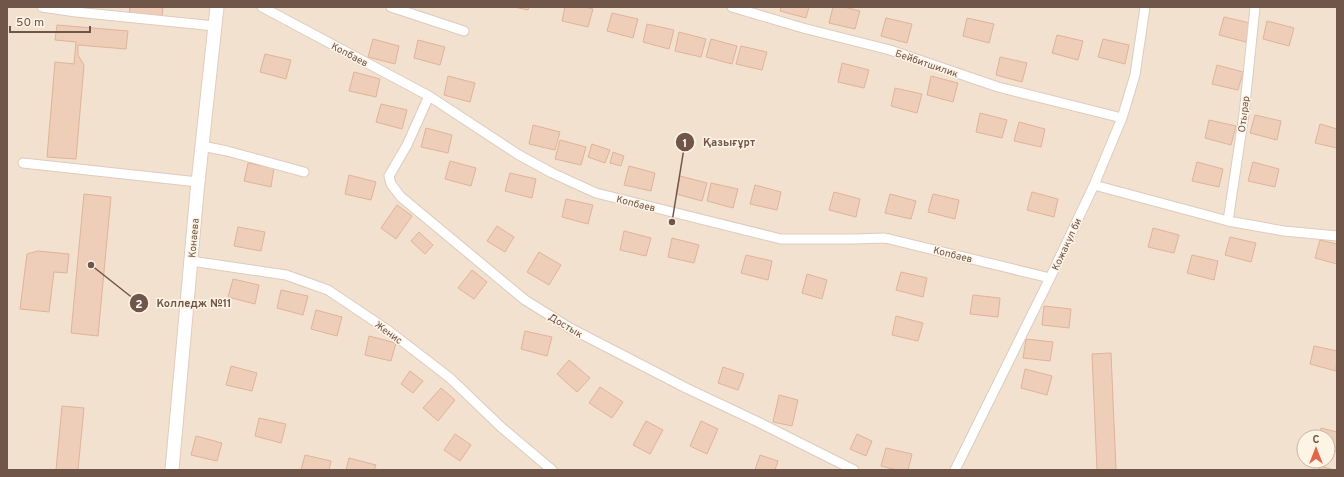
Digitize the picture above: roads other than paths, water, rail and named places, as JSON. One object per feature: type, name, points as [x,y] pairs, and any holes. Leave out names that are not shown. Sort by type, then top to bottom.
[{"type":"main road","name":"Конаева","points":[[175,468],[198,182],[217,7]]},
{"type":"street","points":[[42,7],[76,12],[215,26]]},
{"type":"street","name":"Копбаев","points":[[262,7],[429,96],[519,156],[596,193],[781,239],[885,238],[1050,278]]},
{"type":"street","points":[[391,7],[464,31]]},
{"type":"street","name":"Бейбитшилик","points":[[732,7],[802,28],[890,50],[998,88],[1122,118]]},
{"type":"street","name":"Кожакул би","points":[[955,470],[1050,278],[1094,185],[1122,118],[1136,75],[1145,7]]},
{"type":"street","name":"Отырар","points":[[1228,221],[1244,114],[1255,7]]},
{"type":"street","name":"Достык","points":[[429,96],[407,146],[389,176],[391,184],[401,197],[525,300],[570,328],[686,388],[854,470]]},
{"type":"street","points":[[202,146],[235,153],[304,172]]},
{"type":"street","points":[[23,163],[198,182]]},
{"type":"street","points":[[1094,185],[1228,221],[1284,231],[1337,236]]},
{"type":"street","name":"Женис","points":[[191,262],[286,275],[328,290],[389,331],[450,378],[501,427],[552,470]]},
{"type":"place","name":"Қазығұрт","points":[[672,222]]},
{"type":"place","name":"Колледж №11","points":[[91,265]]}]
